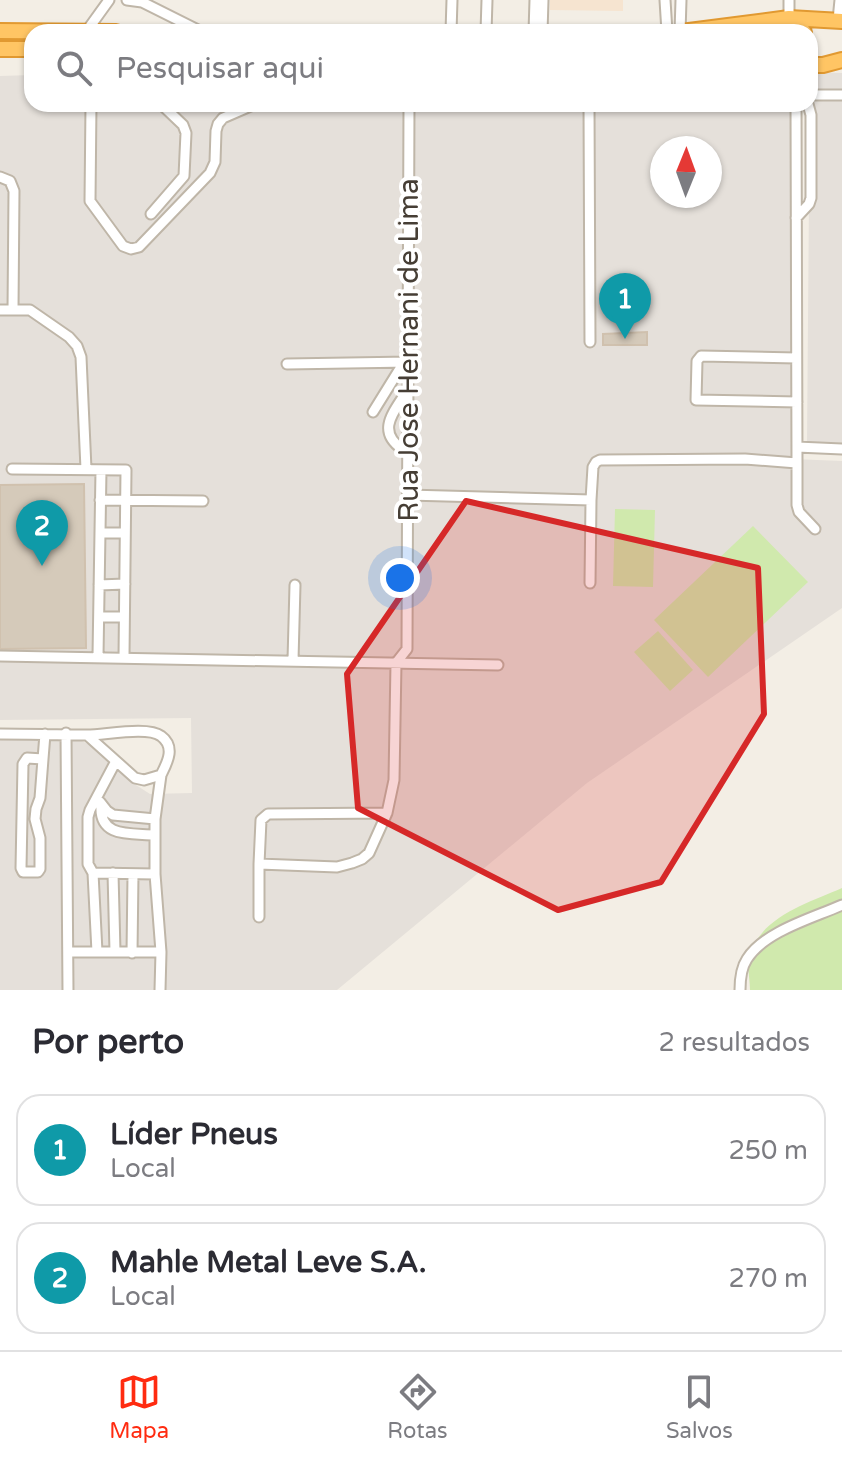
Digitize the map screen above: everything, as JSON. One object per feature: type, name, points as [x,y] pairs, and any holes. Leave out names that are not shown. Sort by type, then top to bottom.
[{"type":"highway","points":[[789,18],[795,24]]},
{"type":"highway","points":[[742,24],[789,18],[840,21]]},
{"type":"highway","points":[[0,31],[24,31]]},
{"type":"highway","points":[[0,49],[24,49]]},
{"type":"highway","points":[[818,65],[842,60]]},
{"type":"street","points":[[92,24],[109,0]]},
{"type":"street","points":[[127,0],[142,2],[186,24]]},
{"type":"street","points":[[451,24],[452,0]]},
{"type":"street","points":[[486,24],[487,0]]},
{"type":"street","points":[[534,24],[535,0]]},
{"type":"street","points":[[542,24],[543,0]]},
{"type":"street","points":[[665,0],[666,24]]},
{"type":"street","points":[[680,24],[681,0]]},
{"type":"street","points":[[789,0],[789,18]]},
{"type":"street","points":[[840,0],[840,21]]},
{"type":"street","points":[[818,95],[842,95]]},
{"type":"street","points":[[91,112],[90,201],[123,246],[131,249],[139,247],[210,173],[215,162],[216,131],[223,118],[237,112]]},
{"type":"street","points":[[151,214],[184,176],[186,133],[183,125],[169,112]]},
{"type":"street","name":"Rua Jose Hernani de Lima","points":[[259,864],[337,867],[362,859],[369,853],[387,813],[394,780],[396,663],[407,649],[409,112]]},
{"type":"street","points":[[589,112],[590,342]]},
{"type":"street","points":[[796,112],[797,505],[799,512],[815,529]]},
{"type":"street","points":[[796,218],[811,198],[810,112]]},
{"type":"street","points":[[0,177],[10,181],[14,191],[13,310]]},
{"type":"street","points":[[0,310],[30,310],[77,346],[81,357],[86,469]]},
{"type":"street","points":[[796,358],[701,356],[697,361],[696,400],[797,402]]},
{"type":"street","points":[[287,364],[406,362]]},
{"type":"street","points":[[373,412],[406,362]]},
{"type":"street","points":[[408,448],[402,449],[395,444],[389,436],[387,424],[409,386]]},
{"type":"street","points":[[797,447],[842,449]]},
{"type":"street","points":[[590,583],[591,500],[596,462],[745,459],[797,463]]},
{"type":"street","points":[[12,469],[126,470],[124,657]]},
{"type":"street","points":[[98,656],[101,470]]},
{"type":"street","points":[[408,495],[591,500]]},
{"type":"street","points":[[100,500],[203,501]]},
{"type":"street","points":[[100,533],[125,533]]},
{"type":"street","points":[[99,585],[125,584]]},
{"type":"street","points":[[293,660],[295,585]]},
{"type":"street","points":[[99,617],[124,617]]},
{"type":"street","points":[[0,656],[498,665]]},
{"type":"street","points":[[0,734],[147,732],[160,735],[168,745],[170,757],[161,775],[154,835],[161,952],[160,990]]},
{"type":"street","points":[[66,733],[68,990]]},
{"type":"street","points":[[43,759],[27,758],[23,764],[23,872],[38,872],[40,869],[40,838],[35,819],[40,798],[45,734]]},
{"type":"street","points":[[87,735],[135,778],[144,780],[161,775]]},
{"type":"street","points":[[97,952],[93,873],[88,864],[88,817],[116,761]]},
{"type":"street","points":[[99,800],[113,815],[155,819]]},
{"type":"street","points":[[99,800],[100,814],[106,827],[113,831],[154,835]]},
{"type":"street","points":[[259,917],[261,820],[268,814],[387,813]]},
{"type":"street","points":[[93,873],[155,874]]},
{"type":"street","points":[[113,873],[115,952]]},
{"type":"street","points":[[132,953],[133,874]]},
{"type":"street","points":[[740,990],[745,961],[758,947],[784,930],[842,905]]},
{"type":"street","points":[[68,952],[161,952]]},
{"type":"highlighted area","points":[[466,501],[758,568],[764,714],[661,882],[558,910],[358,808],[347,674]]},
{"type":"shaded area","points":[[550,0],[623,0],[623,11],[550,10]]},
{"type":"shaded area","points":[[818,72],[842,73],[842,444],[807,444],[810,112],[818,112]]},
{"type":"shaded area","points":[[24,75],[24,112],[793,112],[792,459],[842,461],[842,608],[587,783],[337,990],[0,990],[0,737],[66,733],[92,746],[150,794],[192,793],[191,718],[0,720],[0,76]]},
{"type":"green space","points":[[615,509],[655,510],[653,587],[613,586]]},
{"type":"green space","points":[[753,526],[808,582],[708,677],[654,620]]},
{"type":"green space","points":[[658,631],[693,670],[670,691],[634,652]]},
{"type":"green space","points":[[842,888],[842,990],[750,990],[749,958],[763,932],[786,913]]},
{"type":"building","points":[[647,332],[647,345],[603,345],[603,334]]},
{"type":"building","points":[[84,484],[86,648],[0,649],[0,485]]},
{"type":"place","name":"Líder Pneus","points":[[625,339]]},
{"type":"place","name":"Mahle Metal Leve S.A.","points":[[42,566]]}]
